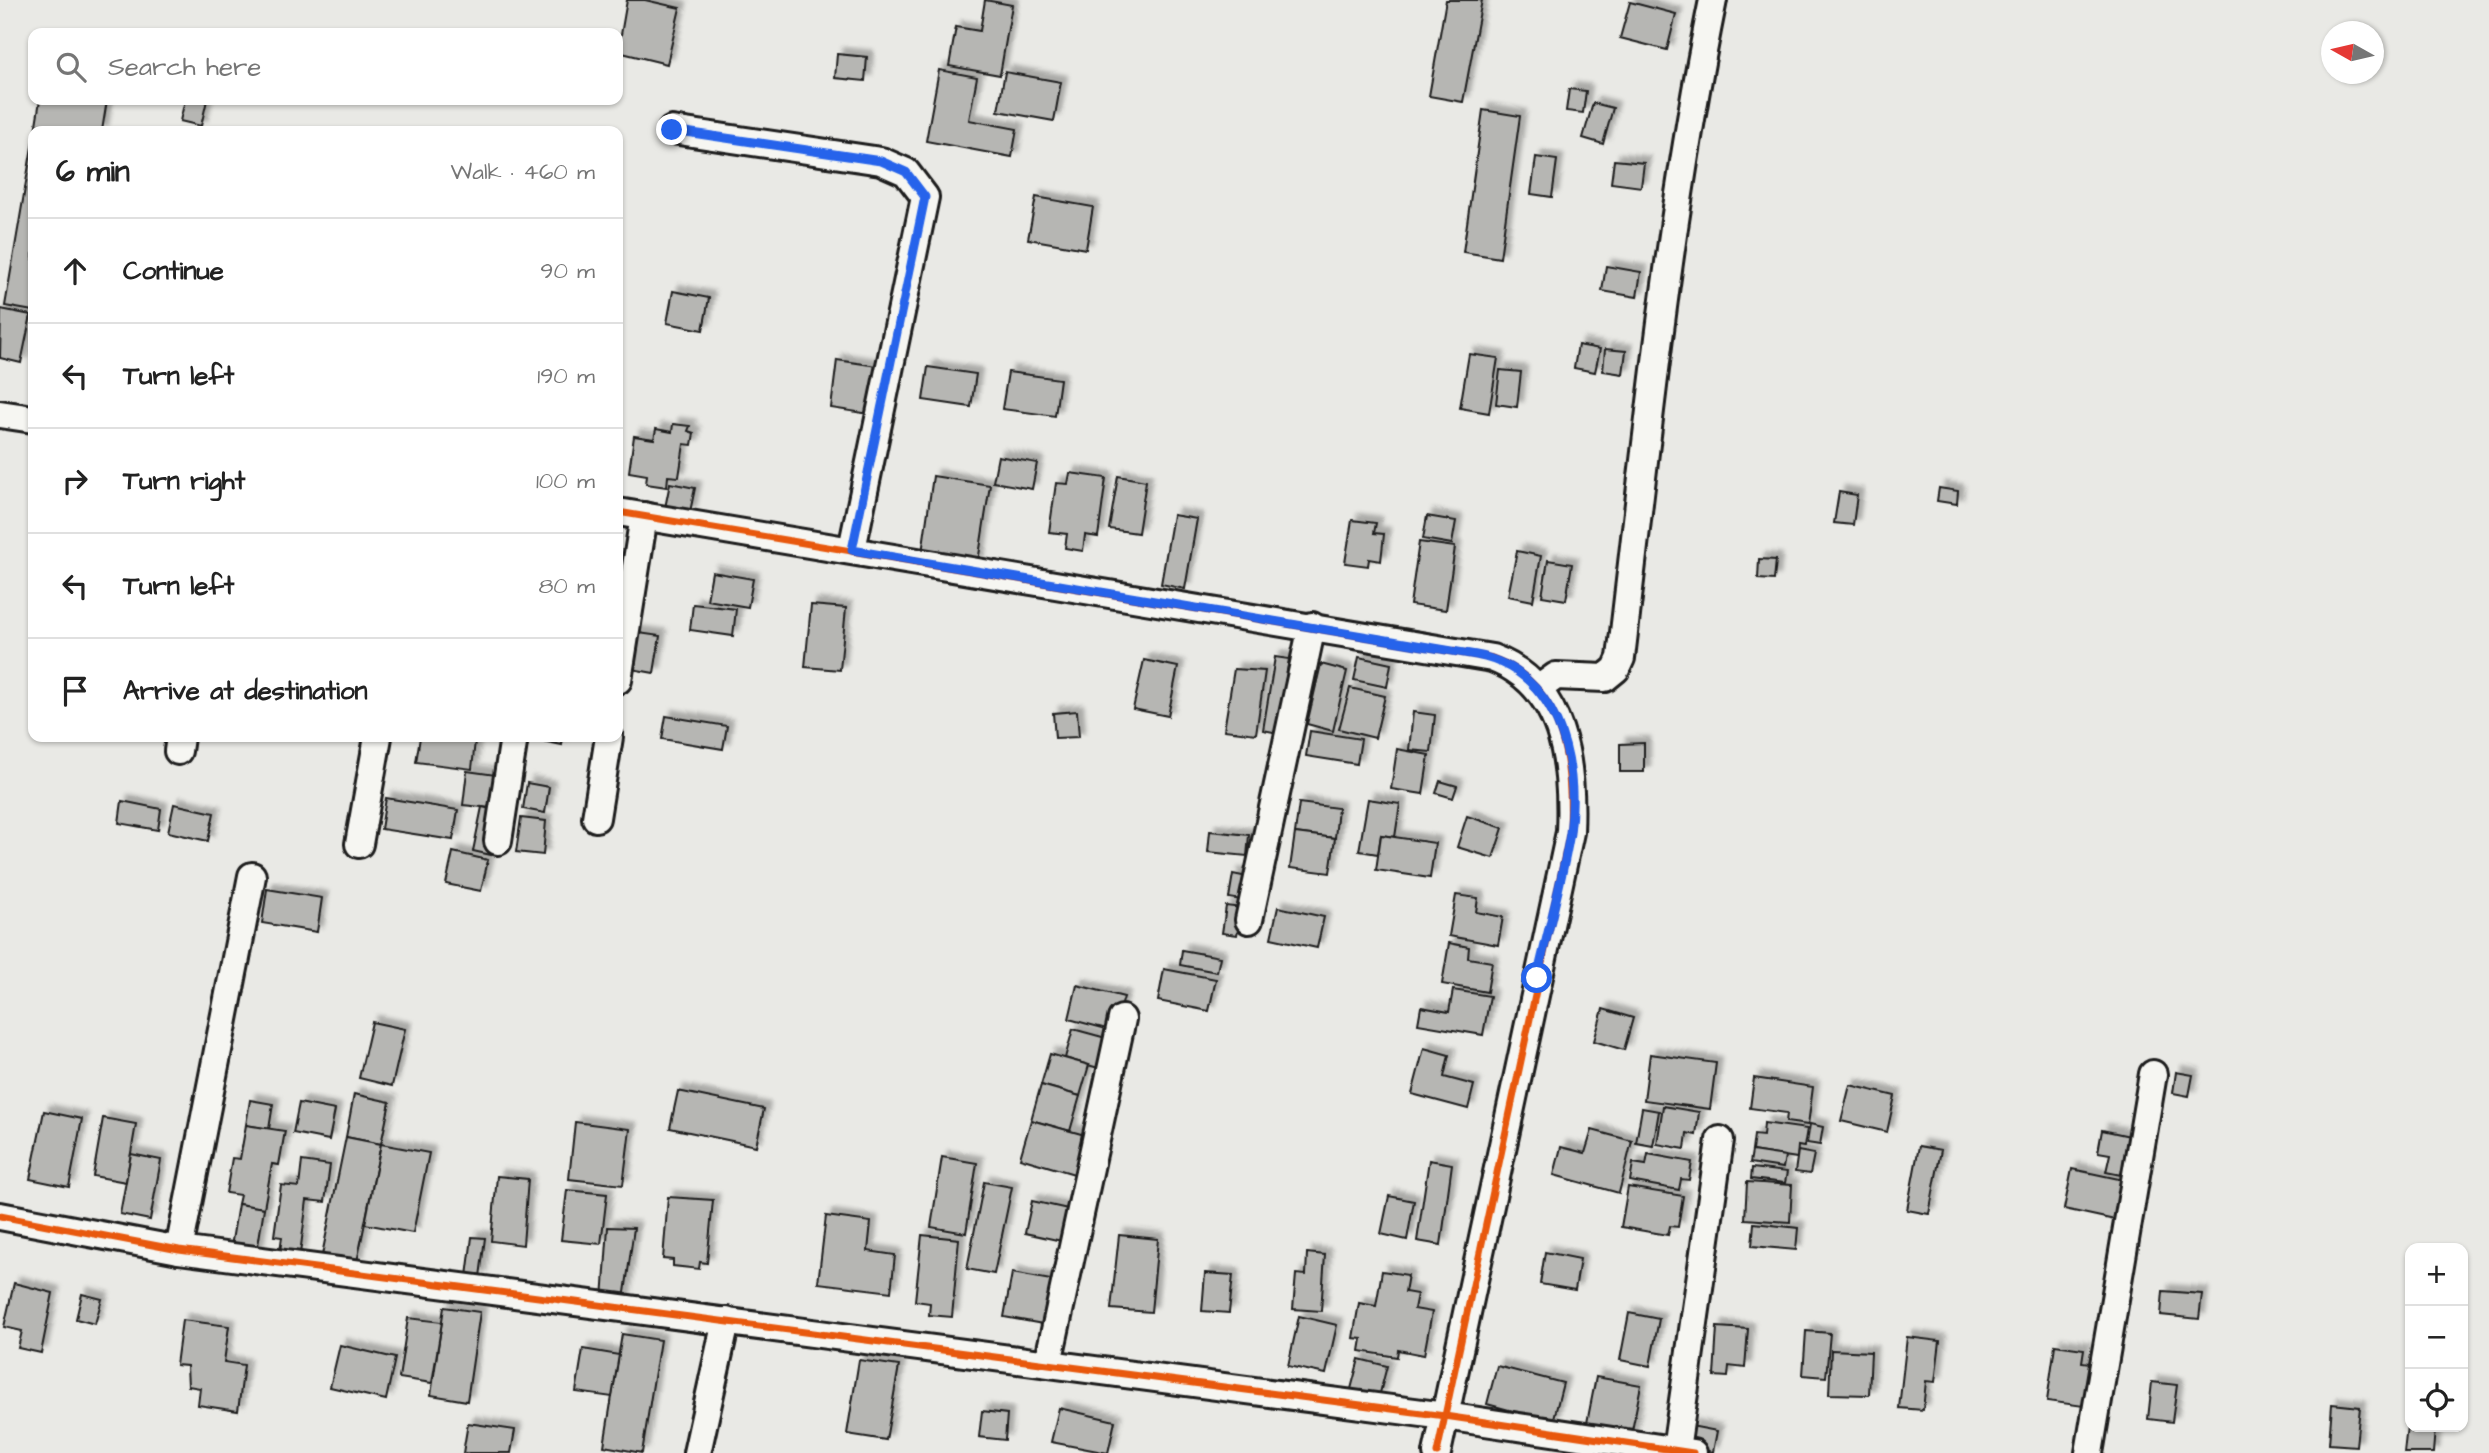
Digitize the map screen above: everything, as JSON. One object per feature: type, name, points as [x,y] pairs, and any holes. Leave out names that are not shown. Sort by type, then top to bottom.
[{"type":"street","points":[[1538,689],[1547,680],[1563,676],[1605,678],[1616,669],[1621,658],[1659,332],[1690,116],[1713,0]]},
{"type":"street","points":[[672,130],[881,161],[906,172],[925,197],[852,550]]},
{"type":"street","points":[[0,414],[28,418]]},
{"type":"street","points":[[623,616],[631,514],[1492,658],[1526,675],[1553,711],[1567,751],[1572,794],[1570,832],[1437,1453]]},
{"type":"street","points":[[1249,920],[1312,626]]},
{"type":"street","points":[[359,844],[377,742]]},
{"type":"street","points":[[498,841],[513,742]]},
{"type":"street","points":[[596,818],[608,742]]},
{"type":"street","points":[[179,1250],[252,876]]},
{"type":"street","points":[[1048,1363],[1122,1019]]},
{"type":"street","points":[[2089,1453],[2153,1074]]},
{"type":"street","points":[[0,1216],[179,1250],[1445,1416],[1685,1452],[1720,1140]]},
{"type":"street","points":[[697,1453],[726,1321]]},
{"type":"building","points":[[627,0],[645,0],[680,8],[667,64],[623,53],[622,28]]},
{"type":"building","points":[[985,0],[1012,5],[1000,75],[949,66],[956,27],[980,31]]},
{"type":"building","points":[[1446,0],[1482,0],[1463,102],[1429,96]]},
{"type":"building","points":[[1630,2],[1676,14],[1667,50],[1620,38]]},
{"type":"building","points":[[837,54],[867,57],[865,81],[835,78]]},
{"type":"building","points":[[939,70],[977,77],[969,120],[1017,129],[1012,157],[926,141]]},
{"type":"building","points":[[1005,72],[1061,82],[1054,121],[998,111]]},
{"type":"building","points":[[1569,89],[1586,91],[1583,113],[1566,111]]},
{"type":"building","points":[[1593,103],[1613,108],[1603,144],[1583,138]]},
{"type":"building","points":[[39,105],[106,105],[103,126],[36,126]]},
{"type":"building","points":[[184,105],[206,105],[201,126],[180,121]]},
{"type":"building","points":[[1483,110],[1520,116],[1500,258],[1463,252]]},
{"type":"building","points":[[1536,157],[1557,160],[1552,197],[1531,194]]},
{"type":"building","points":[[1614,160],[1644,163],[1641,187],[1611,183]]},
{"type":"building","points":[[28,170],[28,310],[5,306]]},
{"type":"building","points":[[1036,197],[1093,207],[1086,249],[1028,239]]},
{"type":"building","points":[[1606,266],[1641,272],[1637,297],[1602,291]]},
{"type":"building","points":[[673,291],[709,298],[703,330],[667,323]]},
{"type":"building","points":[[1,309],[28,314],[28,329],[21,363],[0,358]]},
{"type":"building","points":[[1578,345],[1600,349],[1595,372],[1574,368]]},
{"type":"building","points":[[1605,349],[1626,351],[1623,374],[1603,371]]},
{"type":"building","points":[[1469,354],[1498,358],[1489,413],[1460,408]]},
{"type":"building","points":[[837,360],[877,366],[870,414],[831,408]]},
{"type":"building","points":[[928,367],[976,374],[971,407],[923,400]]},
{"type":"building","points":[[1500,370],[1521,372],[1517,407],[1496,404]]},
{"type":"building","points":[[1008,372],[1060,379],[1055,416],[1002,409]]},
{"type":"building","points":[[673,424],[690,426],[688,431],[694,433],[692,445],[684,444],[679,477],[668,476],[667,487],[646,484],[647,475],[629,472],[634,436],[654,439],[656,429],[672,432]]},
{"type":"building","points":[[998,456],[1037,463],[1032,489],[993,482]]},
{"type":"building","points":[[1070,473],[1106,478],[1098,537],[1085,535],[1083,551],[1065,548],[1067,534],[1049,532],[1056,483],[1068,484]]},
{"type":"building","points":[[933,476],[990,485],[978,562],[922,553]]},
{"type":"building","points":[[1118,476],[1146,481],[1138,533],[1109,529]]},
{"type":"building","points":[[670,483],[695,488],[690,512],[665,508]]},
{"type":"building","points":[[1939,488],[1958,491],[1957,504],[1937,501]]},
{"type":"building","points":[[1839,492],[1857,495],[1853,525],[1834,523]]},
{"type":"building","points":[[1173,515],[1197,519],[1185,589],[1161,584]]},
{"type":"building","points":[[1427,516],[1456,521],[1452,544],[1423,539]]},
{"type":"building","points":[[1352,520],[1376,523],[1374,533],[1384,534],[1381,561],[1369,559],[1368,566],[1345,563]]},
{"type":"building","points":[[1419,542],[1455,547],[1446,610],[1410,605]]},
{"type":"building","points":[[1517,551],[1541,556],[1533,601],[1508,596]]},
{"type":"building","points":[[1759,559],[1776,560],[1774,580],[1758,579]]},
{"type":"building","points":[[1548,560],[1572,564],[1566,600],[1542,596]]},
{"type":"building","points":[[712,572],[753,579],[748,607],[707,600]]},
{"type":"building","points":[[693,604],[736,609],[733,636],[690,630]]},
{"type":"building","points":[[811,605],[846,608],[840,670],[805,667]]},
{"type":"building","points":[[632,632],[660,636],[654,673],[626,668]]},
{"type":"building","points":[[1275,657],[1289,659],[1285,684],[1291,685],[1283,734],[1263,730]]},
{"type":"building","points":[[1359,657],[1391,664],[1387,687],[1354,680]]},
{"type":"building","points":[[1144,660],[1178,667],[1168,716],[1133,709]]},
{"type":"building","points":[[1321,664],[1347,671],[1333,731],[1307,724]]},
{"type":"building","points":[[1234,669],[1265,671],[1256,734],[1224,730]]},
{"type":"building","points":[[1350,688],[1385,696],[1375,738],[1339,729]]},
{"type":"building","points":[[1077,711],[1079,737],[1055,738],[1053,713]]},
{"type":"building","points":[[1413,712],[1435,715],[1431,752],[1409,750]]},
{"type":"building","points":[[666,716],[727,726],[723,749],[662,739]]},
{"type":"building","points":[[1310,731],[1361,739],[1357,764],[1306,756]]},
{"type":"building","points":[[419,742],[475,742],[472,769],[416,762]]},
{"type":"building","points":[[1644,743],[1644,772],[1620,772],[1620,744]]},
{"type":"building","points":[[1397,749],[1429,755],[1423,794],[1391,789]]},
{"type":"building","points":[[467,771],[496,775],[491,808],[463,805]]},
{"type":"building","points":[[1440,781],[1457,786],[1453,798],[1436,793]]},
{"type":"building","points":[[527,783],[549,787],[545,813],[523,809]]},
{"type":"building","points":[[386,798],[458,810],[453,840],[381,829]]},
{"type":"building","points":[[1368,799],[1400,804],[1395,837],[1381,835],[1378,854],[1359,851]]},
{"type":"building","points":[[122,801],[161,809],[158,830],[119,823]]},
{"type":"building","points":[[1299,803],[1338,808],[1335,838],[1295,833]]},
{"type":"building","points":[[174,804],[214,813],[208,841],[168,832]]},
{"type":"building","points":[[482,807],[500,811],[491,855],[473,851]]},
{"type":"building","points":[[1467,816],[1503,828],[1493,858],[1457,847]]},
{"type":"building","points":[[521,818],[546,821],[543,855],[516,852]]},
{"type":"building","points":[[1210,831],[1249,835],[1247,856],[1208,852]]},
{"type":"building","points":[[1295,833],[1335,838],[1330,873],[1290,868]]},
{"type":"building","points":[[1381,835],[1435,843],[1430,878],[1376,870]]},
{"type":"building","points":[[453,852],[488,860],[481,891],[446,884]]},
{"type":"building","points":[[1233,874],[1252,878],[1248,901],[1229,898]]},
{"type":"building","points":[[267,889],[322,898],[317,932],[262,923]]},
{"type":"building","points":[[1456,895],[1478,898],[1476,912],[1503,917],[1498,945],[1449,936]]},
{"type":"building","points":[[1226,906],[1242,908],[1237,935],[1222,933]]},
{"type":"building","points":[[1278,907],[1324,917],[1317,948],[1271,938]]},
{"type":"building","points":[[1449,943],[1469,947],[1468,958],[1492,962],[1487,992],[1442,984]]},
{"type":"building","points":[[1182,950],[1220,957],[1217,972],[1180,965]]},
{"type":"building","points":[[1164,969],[1216,979],[1209,1011],[1158,1001]]},
{"type":"building","points":[[1077,985],[1124,997],[1114,1031],[1069,1019]]},
{"type":"building","points":[[1453,990],[1490,996],[1483,1035],[1418,1024],[1421,1007],[1449,1012]]},
{"type":"building","points":[[1603,1009],[1633,1018],[1624,1050],[1594,1041]]},
{"type":"building","points":[[372,1022],[405,1029],[392,1086],[359,1078]]},
{"type":"building","points":[[1073,1029],[1117,1041],[1108,1071],[1065,1058]]},
{"type":"building","points":[[1424,1048],[1449,1055],[1444,1077],[1474,1085],[1468,1109],[1412,1094]]},
{"type":"building","points":[[1050,1054],[1089,1065],[1080,1096],[1041,1085]]},
{"type":"building","points":[[1650,1054],[1716,1063],[1710,1109],[1644,1100]]},
{"type":"building","points":[[2176,1072],[2193,1075],[2189,1096],[2173,1093]]},
{"type":"building","points":[[1754,1078],[1813,1087],[1808,1125],[1786,1122],[1787,1113],[1750,1108]]},
{"type":"building","points":[[1041,1085],[1080,1096],[1070,1131],[1031,1120]]},
{"type":"building","points":[[1850,1085],[1895,1096],[1887,1132],[1841,1121]]},
{"type":"building","points":[[678,1091],[764,1109],[756,1146],[670,1128]]},
{"type":"building","points":[[354,1094],[390,1102],[381,1144],[346,1137]]},
{"type":"building","points":[[250,1100],[273,1104],[269,1129],[246,1125]]},
{"type":"building","points":[[299,1103],[335,1110],[329,1140],[293,1133]]},
{"type":"building","points":[[1663,1106],[1699,1112],[1696,1135],[1687,1133],[1685,1149],[1657,1144]]},
{"type":"building","points":[[1642,1108],[1659,1111],[1653,1146],[1636,1143]]},
{"type":"building","points":[[44,1111],[82,1119],[69,1187],[30,1179]]},
{"type":"building","points":[[103,1118],[136,1124],[126,1182],[93,1176]]},
{"type":"building","points":[[1031,1120],[1092,1137],[1081,1176],[1020,1158]]},
{"type":"building","points":[[575,1122],[630,1129],[623,1185],[569,1179]]},
{"type":"building","points":[[1764,1123],[1807,1129],[1804,1147],[1798,1146],[1797,1158],[1752,1151],[1754,1135],[1763,1136]]},
{"type":"building","points":[[1810,1124],[1823,1127],[1820,1145],[1807,1143]]},
{"type":"building","points":[[246,1125],[285,1131],[279,1165],[272,1164],[264,1208],[238,1204],[240,1195],[226,1193],[232,1158],[240,1159]]},
{"type":"building","points":[[1592,1130],[1632,1141],[1619,1193],[1554,1175],[1561,1147],[1585,1153]]},
{"type":"building","points":[[2102,1130],[2139,1138],[2126,1176],[2106,1172],[2110,1154],[2098,1152]]},
{"type":"building","points":[[346,1137],[381,1144],[357,1262],[322,1255]]},
{"type":"building","points":[[381,1144],[429,1153],[413,1233],[365,1224]]},
{"type":"building","points":[[1919,1146],[1941,1150],[1929,1214],[1907,1210]]},
{"type":"building","points":[[1752,1151],[1785,1156],[1783,1168],[1750,1163]]},
{"type":"building","points":[[1798,1151],[1814,1154],[1810,1174],[1795,1172]]},
{"type":"building","points":[[131,1154],[161,1160],[150,1220],[120,1214]]},
{"type":"building","points":[[1648,1154],[1692,1162],[1689,1180],[1681,1179],[1679,1190],[1630,1181],[1633,1163],[1646,1165]]},
{"type":"building","points":[[942,1157],[977,1163],[966,1233],[931,1227]]},
{"type":"building","points":[[1429,1160],[1452,1164],[1441,1245],[1417,1241]]},
{"type":"building","points":[[302,1161],[330,1165],[325,1202],[307,1200],[300,1254],[280,1251],[282,1237],[274,1236],[281,1185],[299,1187]]},
{"type":"building","points":[[1752,1168],[1787,1172],[1785,1183],[1751,1179]]},
{"type":"building","points":[[2072,1169],[2133,1182],[2124,1222],[2064,1209]]},
{"type":"building","points":[[497,1176],[528,1179],[523,1245],[491,1241]]},
{"type":"building","points":[[984,1182],[1012,1187],[994,1274],[967,1269]]},
{"type":"building","points":[[1747,1182],[1792,1185],[1790,1222],[1745,1219]]},
{"type":"building","points":[[1628,1187],[1683,1196],[1678,1227],[1670,1226],[1668,1235],[1621,1227]]},
{"type":"building","points":[[567,1190],[607,1194],[601,1244],[561,1240]]},
{"type":"building","points":[[1389,1196],[1414,1201],[1407,1240],[1381,1234]]},
{"type":"building","points":[[668,1197],[713,1200],[707,1263],[700,1262],[699,1269],[673,1266],[673,1260],[663,1259]]},
{"type":"building","points":[[1032,1201],[1077,1211],[1071,1243],[1025,1233]]},
{"type":"building","points":[[238,1204],[264,1208],[257,1252],[231,1247]]},
{"type":"building","points":[[826,1216],[871,1222],[868,1251],[895,1255],[891,1292],[818,1283]]},
{"type":"building","points":[[1754,1223],[1798,1228],[1796,1250],[1752,1246]]},
{"type":"building","points":[[608,1227],[634,1228],[624,1300],[603,1299]]},
{"type":"building","points":[[922,1235],[959,1239],[952,1317],[929,1315],[930,1303],[915,1301]]},
{"type":"building","points":[[1119,1235],[1158,1239],[1151,1312],[1111,1309]]},
{"type":"building","points":[[472,1237],[485,1238],[480,1277],[467,1276]]},
{"type":"building","points":[[1545,1252],[1580,1259],[1575,1290],[1540,1284]]},
{"type":"building","points":[[1307,1253],[1325,1255],[1321,1311],[1293,1309],[1296,1274],[1306,1275]]},
{"type":"building","points":[[1382,1271],[1408,1275],[1405,1292],[1417,1294],[1414,1309],[1432,1312],[1424,1355],[1398,1350],[1397,1357],[1360,1351],[1362,1339],[1353,1338],[1359,1303],[1376,1306]]},
{"type":"building","points":[[1012,1273],[1051,1280],[1043,1324],[1004,1317]]},
{"type":"building","points":[[1205,1273],[1233,1275],[1229,1313],[1202,1311]]},
{"type":"building","points":[[14,1283],[53,1293],[41,1353],[18,1348],[22,1331],[4,1327]]},
{"type":"building","points":[[2163,1291],[2202,1294],[2199,1319],[2161,1315]]},
{"type":"building","points":[[82,1294],[102,1299],[95,1324],[76,1319]]},
{"type":"building","points":[[444,1307],[480,1312],[467,1401],[431,1395]]},
{"type":"building","points":[[1629,1313],[1659,1319],[1650,1366],[1620,1360]]},
{"type":"building","points":[[1299,1316],[1337,1325],[1326,1374],[1288,1366]]},
{"type":"building","points":[[408,1318],[442,1322],[432,1383],[399,1378]]},
{"type":"building","points":[[182,1320],[229,1326],[224,1362],[244,1365],[238,1411],[198,1405],[200,1388],[188,1386],[187,1366],[176,1365]]},
{"type":"building","points":[[1717,1327],[1748,1329],[1745,1368],[1729,1366],[1728,1377],[1714,1376]]},
{"type":"building","points":[[1806,1331],[1830,1333],[1826,1377],[1803,1375]]},
{"type":"building","points":[[622,1334],[660,1340],[642,1453],[604,1446]]},
{"type":"building","points":[[1907,1337],[1940,1341],[1935,1382],[1926,1381],[1923,1410],[1899,1408]]},
{"type":"building","points":[[340,1345],[395,1358],[386,1400],[330,1387]]},
{"type":"building","points":[[2055,1345],[2084,1349],[2082,1362],[2090,1363],[2083,1406],[2047,1401]]},
{"type":"building","points":[[583,1349],[619,1355],[612,1397],[576,1392]]},
{"type":"building","points":[[1831,1350],[1871,1352],[1869,1395],[1829,1394]]},
{"type":"building","points":[[1359,1359],[1387,1366],[1379,1397],[1351,1389]]},
{"type":"building","points":[[859,1360],[899,1366],[886,1440],[847,1434]]},
{"type":"building","points":[[1497,1366],[1563,1383],[1553,1422],[1487,1404]]},
{"type":"building","points":[[1596,1377],[1641,1385],[1631,1436],[1586,1428]]},
{"type":"building","points":[[2152,1382],[2177,1385],[2172,1422],[2148,1419]]},
{"type":"building","points":[[2332,1404],[2360,1407],[2356,1446],[2329,1444]]},
{"type":"building","points":[[1059,1408],[1115,1421],[1108,1453],[1051,1442]]},
{"type":"building","points":[[982,1411],[1007,1414],[1005,1440],[979,1437]]},
{"type":"building","points":[[468,1423],[515,1430],[511,1453],[463,1453]]},
{"type":"building","points":[[1691,1426],[1717,1431],[1713,1452],[1686,1446]]},
{"type":"building","points":[[2406,1432],[2435,1432],[2433,1453],[2404,1453]]},
{"type":"cycle path","points":[[623,513],[1492,658],[1516,670],[1535,687],[1550,707],[1566,754],[1571,806],[1570,832],[1437,1453]]},
{"type":"cycle path","points":[[0,1216],[179,1250],[1445,1416],[1693,1453]]},
{"type":"route","points":[[672,130],[816,149],[881,161],[906,172],[925,197],[852,550],[1476,655],[1508,664],[1526,675],[1553,711],[1561,730],[1567,751],[1572,794],[1570,832],[1537,978]]}]
